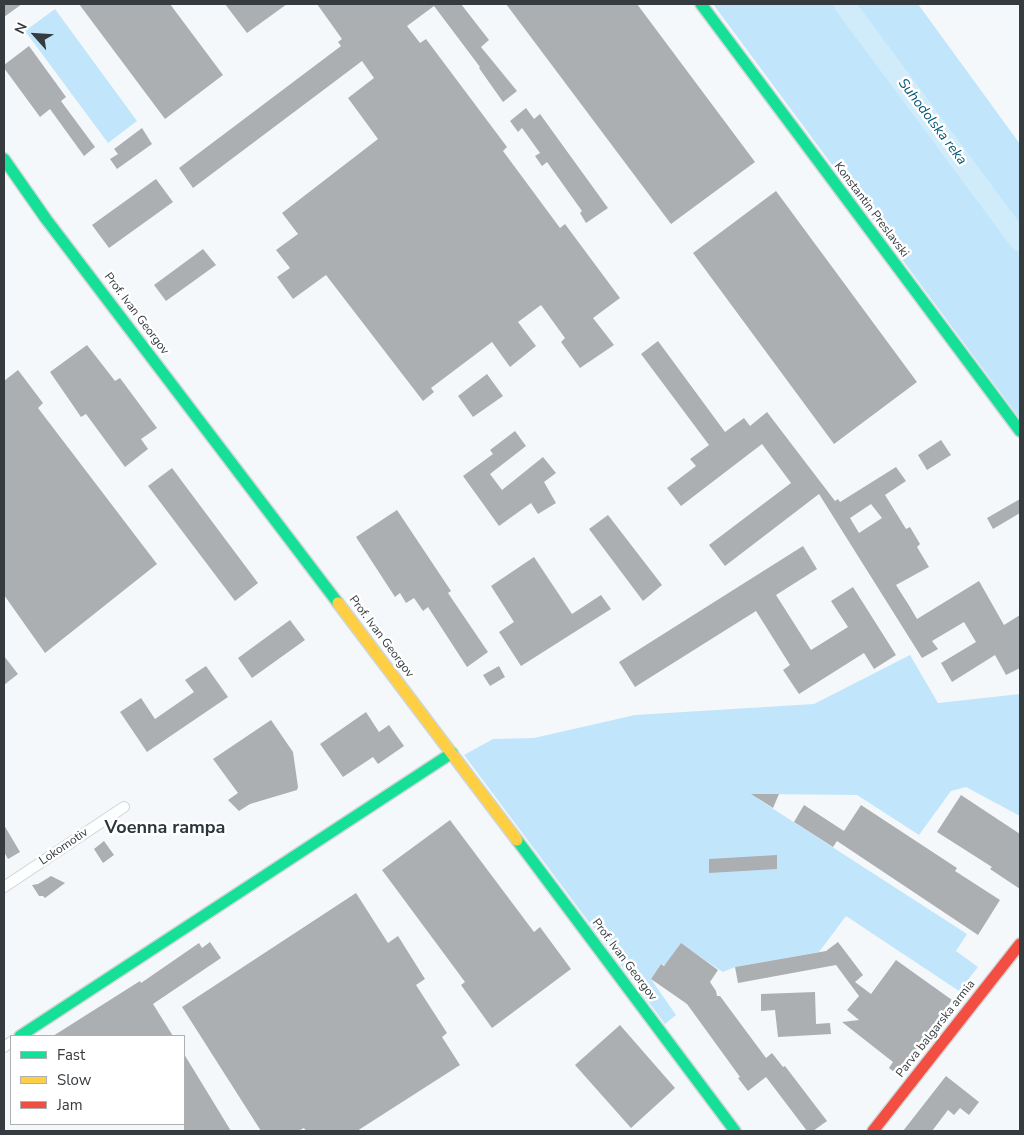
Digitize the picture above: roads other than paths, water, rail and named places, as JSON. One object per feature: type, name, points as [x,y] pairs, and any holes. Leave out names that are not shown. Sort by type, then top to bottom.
[{"type":"street","name":"Konstantin Preslavski","points":[[701,4],[1020,431]]},
{"type":"street","name":"Prof. Ivan Georgov","points":[[4,159],[46,219],[452,753],[735,1131]]},
{"type":"street","points":[[22,1035],[452,753]]},
{"type":"street","name":"Lokomotiv","points":[[4,887],[124,807]]},
{"type":"street","name":"Parva balgarska armia","points":[[873,1131],[1020,944]]},
{"type":"waterway","name":"Suhodolska reka","points":[[844,4],[1020,241]]},
{"type":"district","name":"Voenna rampa","points":[[165,829]]}]
